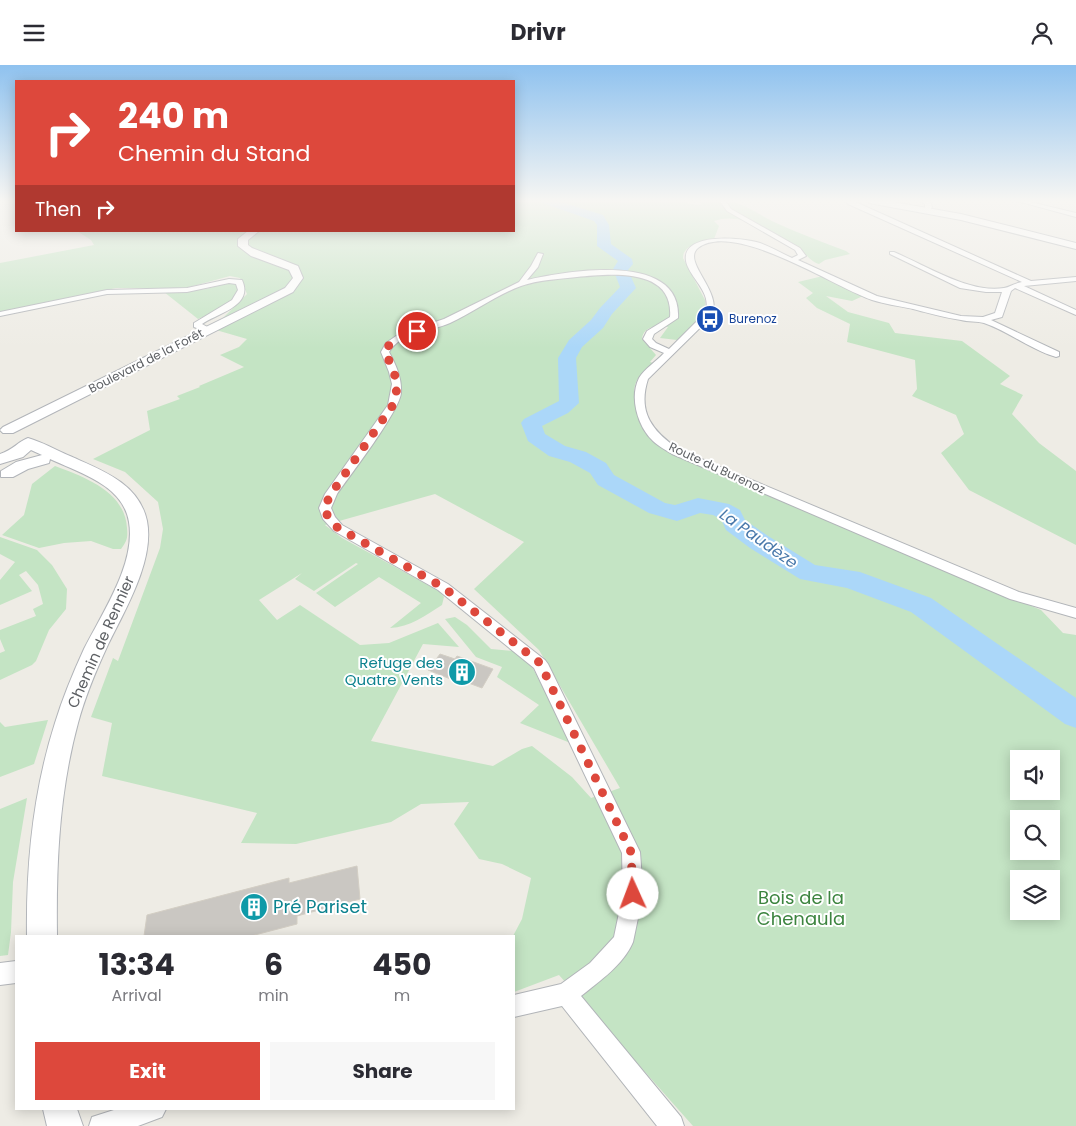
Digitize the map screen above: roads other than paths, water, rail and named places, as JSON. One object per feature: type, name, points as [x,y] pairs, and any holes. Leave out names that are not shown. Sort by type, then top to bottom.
[{"type":"street","name":"Boulevard de la Forêt","points":[[4,431],[56,407],[207,329],[289,290],[298,278],[297,271],[290,265],[248,250]]},
{"type":"street","name":"Route du Burenoz","points":[[693,250],[690,261],[709,295],[712,309],[644,378],[640,387],[639,399],[644,420],[655,437],[676,452],[1015,596],[1076,613]]},
{"type":"street","name":"Route du Burenoz","points":[[766,250],[874,298],[961,318],[984,320],[1056,354]]},
{"type":"street","points":[[792,260],[802,256],[798,250]]},
{"type":"street","points":[[953,250],[1028,283]]},
{"type":"street","points":[[892,253],[963,286],[980,290],[1007,290],[1014,285],[1076,279]]},
{"type":"street","points":[[524,283],[522,281],[534,267],[540,254]]},
{"type":"street","points":[[515,1006],[566,994],[597,970],[623,942],[633,894],[631,852],[540,663],[443,587],[338,528],[329,519],[324,508],[331,494],[393,405],[398,393],[395,373],[385,352],[388,346],[403,335],[440,325],[524,283],[548,278],[633,274],[647,277],[673,297],[674,318],[650,333],[647,339],[653,345],[669,353]]},
{"type":"street","points":[[0,314],[107,292],[187,290],[229,281],[239,282],[243,289],[235,302],[198,323],[197,325],[207,329]]},
{"type":"street","points":[[1014,285],[1076,313]]},
{"type":"street","points":[[984,320],[999,315],[1007,290]]},
{"type":"street","name":"Boulevard de la Forêt","points":[[12,457],[56,407]]},
{"type":"street","points":[[4,431],[20,431],[12,457],[22,465],[43,460]]},
{"type":"street","name":"Chemin de Rennier","points":[[12,457],[43,460],[79,467],[109,480],[126,495],[137,516],[140,534],[137,557],[131,573],[76,693],[63,735],[51,792],[40,898],[42,935]]},
{"type":"street","name":"Chemin de Rennier","points":[[12,457],[79,467]]},
{"type":"street","points":[[0,974],[15,972]]},
{"type":"street","points":[[566,994],[672,1126]]},
{"type":"street","points":[[102,1126],[151,1110]]},
{"type":"waterway","name":"La Paudèze","points":[[610,250],[625,259],[626,264],[620,269],[628,288],[606,311],[597,324],[575,344],[567,358],[569,403],[561,409],[531,423],[535,437],[557,451],[578,457],[598,468],[606,480],[657,508],[677,513],[698,505],[720,509],[731,515],[735,524],[759,542],[809,573],[851,579],[921,605],[1076,715]]},
{"type":"place","name":"Burenoz","points":[[710,319]]},
{"type":"place","name":"Refuge des Quatre Vents","points":[[462,672]]},
{"type":"place","name":"Pré Pariset","points":[[254,907]]},
{"type":"park label","name":"Bois de la Chenaula","points":[[801,908]]}]
